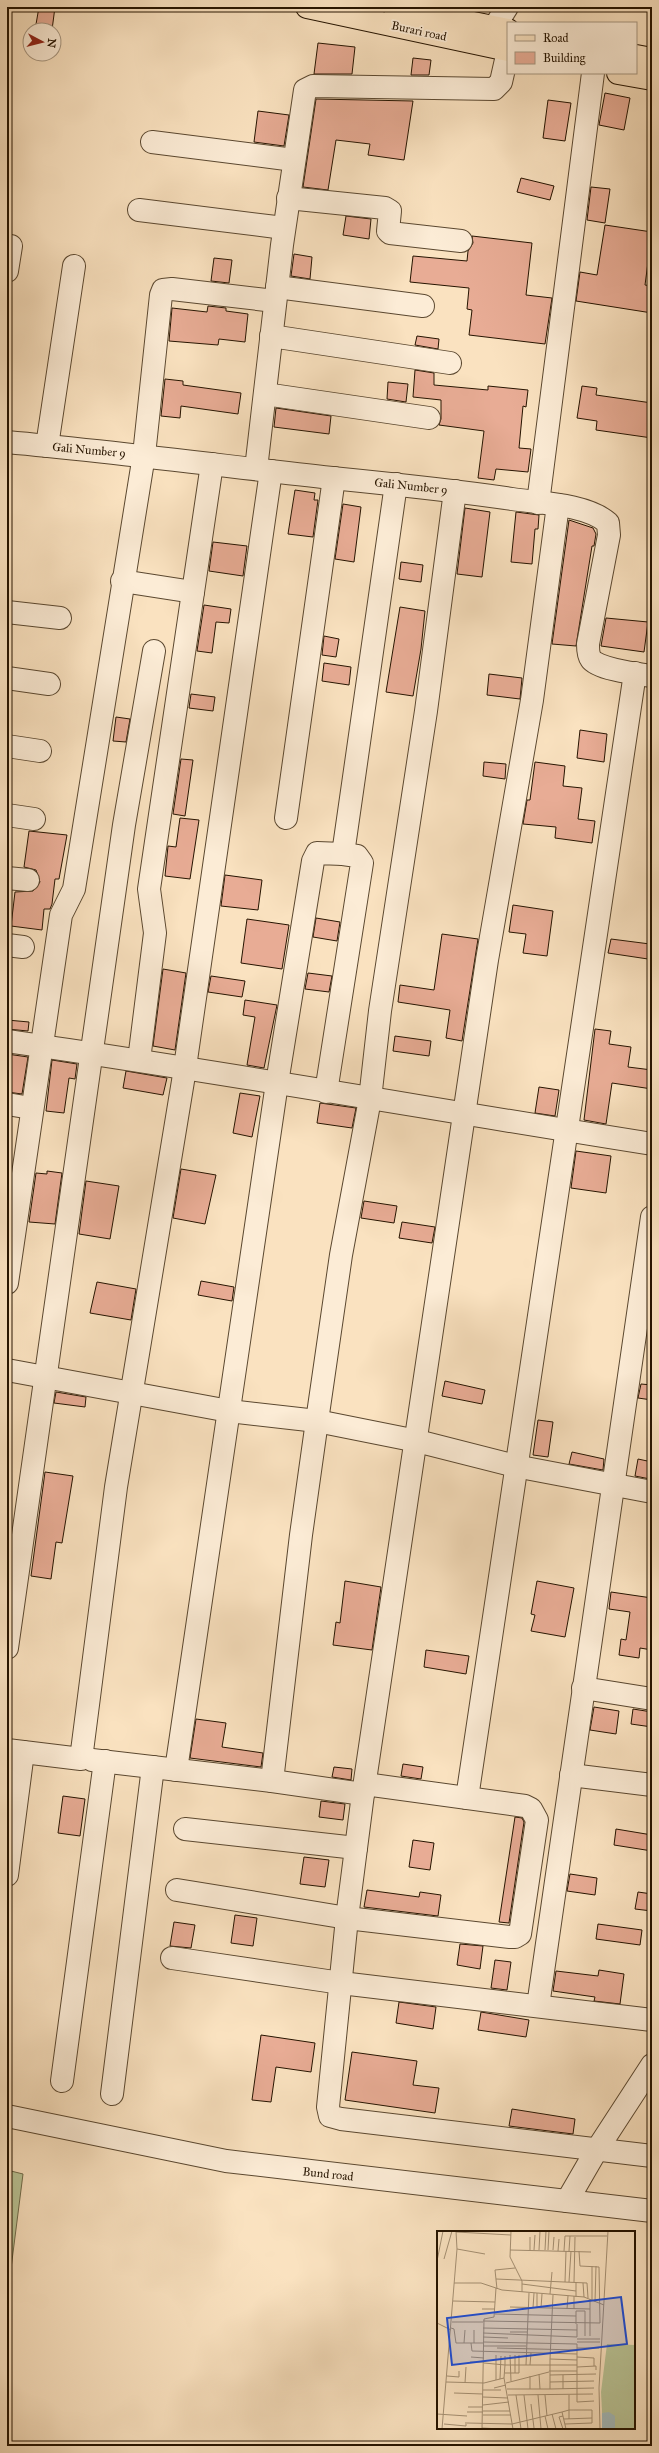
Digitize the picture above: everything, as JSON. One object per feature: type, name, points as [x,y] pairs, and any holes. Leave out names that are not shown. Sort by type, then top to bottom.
[{"type":"main road","name":"Burari road","points":[[307,7],[495,34]]},
{"type":"main road","name":"Burari road","points":[[394,7],[495,34],[507,50]]},
{"type":"main road","points":[[637,56],[652,59]]},
{"type":"main road","points":[[624,74],[652,79]]},
{"type":"street","points":[[495,34],[507,7]]},
{"type":"street","points":[[80,1759],[115,1495],[185,1066],[264,470],[265,394],[271,336],[288,198],[303,96],[308,87],[494,89],[501,82],[507,55]]},
{"type":"street","points":[[593,74],[548,504],[532,700],[487,960],[466,1114],[364,1789],[347,1918],[328,2107],[330,2116],[596,2151],[652,2156]]},
{"type":"street","points":[[152,142],[294,160]]},
{"type":"street","points":[[288,198],[385,208],[390,211],[388,231],[390,233],[461,241]]},
{"type":"street","points":[[139,210],[284,228]]},
{"type":"street","points":[[7,271],[11,246]]},
{"type":"street","points":[[47,446],[74,266]]},
{"type":"street","points":[[7,1283],[40,1046],[61,915],[74,890],[122,581],[144,455],[163,290],[172,289],[276,294],[423,306]]},
{"type":"street","points":[[271,336],[450,363]]},
{"type":"street","points":[[265,394],[430,418]]},
{"type":"street","name":"Gali Number 9","points":[[7,442],[144,455],[455,491],[548,504],[591,512],[601,516],[608,523],[609,535],[588,644],[588,652],[592,661],[600,666],[643,674]]},
{"type":"street","points":[[139,1060],[155,933],[149,889],[212,464]]},
{"type":"street","points":[[286,818],[334,478]]},
{"type":"street","points":[[343,854],[396,484]]},
{"type":"street","points":[[272,1781],[301,1535],[317,1422],[341,1255],[370,1099],[380,1010],[426,711],[455,491]]},
{"type":"street","points":[[122,581],[193,592]]},
{"type":"street","points":[[7,612],[60,618]]},
{"type":"street","points":[[7,1648],[124,825],[154,651]]},
{"type":"street","points":[[466,1798],[566,1130],[643,674]]},
{"type":"street","points":[[7,678],[49,684]]},
{"type":"street","points":[[7,746],[40,752]]},
{"type":"street","points":[[7,815],[34,819]]},
{"type":"street","points":[[176,1770],[277,1083],[313,861],[317,853],[321,852],[357,856],[362,862],[326,1092]]},
{"type":"street","points":[[7,878],[28,880]]},
{"type":"street","points":[[7,1041],[185,1066],[326,1092],[652,1144]]},
{"type":"street","points":[[7,1104],[31,1108]]},
{"type":"street","points":[[538,2006],[583,1688],[614,1485],[644,1330],[652,1217]]},
{"type":"street","points":[[7,1370],[131,1395],[229,1411],[317,1422],[416,1440],[515,1466],[652,1492]]},
{"type":"street","points":[[583,1688],[652,1699]]},
{"type":"street","points":[[7,1875],[15,1751],[272,1781],[466,1798],[525,1806],[535,1814],[537,1820],[520,1934],[516,1937],[347,1918],[176,1890]]},
{"type":"street","points":[[62,2081],[106,1761]]},
{"type":"street","points":[[112,2094],[153,1767]]},
{"type":"street","points":[[571,1775],[652,1785]]},
{"type":"street","points":[[185,1829],[356,1848]]},
{"type":"street","points":[[172,1958],[341,1983],[652,2020]]},
{"type":"street","points":[[567,2201],[596,2151],[644,2091],[652,2065]]},
{"type":"street","name":"Bund road","points":[[7,2116],[226,2161],[652,2212]]},
{"type":"green space","points":[[7,2170],[23,2174],[7,2300]]},
{"type":"building","points":[[39,7],[55,7],[53,22],[36,22]]},
{"type":"building","points":[[318,43],[355,47],[352,74],[314,74]]},
{"type":"building","points":[[413,58],[431,60],[429,75],[411,75]]},
{"type":"building","points":[[605,93],[630,98],[624,130],[599,125]]},
{"type":"building","points":[[316,99],[413,101],[404,160],[368,155],[370,144],[336,140],[328,190],[303,187]]},
{"type":"building","points":[[548,100],[571,103],[565,141],[543,138]]},
{"type":"building","points":[[258,111],[289,115],[284,146],[254,142]]},
{"type":"building","points":[[521,178],[554,186],[550,200],[517,192]]},
{"type":"building","points":[[591,187],[610,189],[605,223],[587,220]]},
{"type":"building","points":[[346,216],[371,219],[369,239],[343,235]]},
{"type":"building","points":[[605,225],[652,232],[645,285],[652,286],[652,313],[576,301],[580,272],[597,275]]},
{"type":"building","points":[[472,236],[532,243],[526,295],[552,298],[545,344],[469,335],[472,310],[467,309],[469,288],[410,282],[413,256],[467,261],[468,251],[473,243]]},
{"type":"building","points":[[294,254],[312,257],[310,279],[291,276]]},
{"type":"building","points":[[214,258],[232,260],[229,283],[211,281]]},
{"type":"building","points":[[208,306],[226,308],[226,311],[248,314],[245,342],[219,339],[218,345],[169,341],[172,308],[207,312]]},
{"type":"building","points":[[417,336],[439,339],[438,349],[415,345]]},
{"type":"building","points":[[415,370],[434,373],[434,385],[488,390],[488,386],[528,390],[526,407],[523,406],[519,448],[531,449],[528,472],[496,469],[494,480],[478,478],[484,431],[439,425],[441,419],[441,400],[413,397]]},
{"type":"building","points":[[165,379],[183,381],[183,385],[241,393],[238,414],[181,406],[180,418],[161,416]]},
{"type":"building","points":[[388,382],[408,384],[406,402],[387,399]]},
{"type":"building","points":[[582,386],[597,388],[596,395],[652,403],[652,438],[596,430],[597,421],[577,418]]},
{"type":"building","points":[[276,408],[331,416],[329,434],[274,427]]},
{"type":"building","points":[[295,490],[315,493],[314,500],[318,500],[313,537],[288,534]]},
{"type":"building","points":[[343,504],[361,507],[354,562],[335,559]]},
{"type":"building","points":[[465,508],[490,512],[482,577],[457,574]]},
{"type":"building","points":[[516,512],[539,515],[538,529],[535,529],[532,564],[511,562]]},
{"type":"building","points":[[569,520],[593,528],[596,534],[594,546],[592,546],[576,646],[552,644]]},
{"type":"building","points":[[213,542],[247,546],[243,576],[209,571]]},
{"type":"building","points":[[401,562],[423,565],[421,582],[399,579]]},
{"type":"building","points":[[204,605],[231,609],[229,623],[216,622],[212,653],[197,651]]},
{"type":"building","points":[[400,607],[425,611],[421,649],[413,696],[386,692]]},
{"type":"building","points":[[606,618],[648,622],[644,652],[601,646]]},
{"type":"building","points":[[324,636],[339,639],[336,657],[322,655]]},
{"type":"building","points":[[324,663],[351,667],[349,685],[322,681]]},
{"type":"building","points":[[489,674],[522,678],[520,699],[487,695]]},
{"type":"building","points":[[191,694],[215,697],[213,711],[189,708]]},
{"type":"building","points":[[116,717],[130,719],[126,742],[113,741]]},
{"type":"building","points":[[580,730],[607,734],[604,762],[577,758]]},
{"type":"building","points":[[181,759],[193,760],[185,816],[173,814]]},
{"type":"building","points":[[484,762],[506,764],[505,779],[483,776]]},
{"type":"building","points":[[535,762],[565,766],[563,786],[582,788],[578,819],[595,821],[592,843],[555,838],[556,827],[523,824],[527,800],[530,800]]},
{"type":"building","points":[[180,818],[199,820],[190,879],[165,876],[168,846],[176,847]]},
{"type":"building","points":[[29,831],[67,835],[59,879],[55,879],[50,909],[44,909],[42,930],[11,926],[15,892],[33,891],[40,882],[36,870],[24,867]]},
{"type":"building","points":[[225,875],[262,880],[258,910],[221,906]]},
{"type":"building","points":[[513,905],[553,911],[547,956],[523,953],[526,934],[509,932]]},
{"type":"building","points":[[316,918],[340,922],[337,941],[313,937]]},
{"type":"building","points":[[247,919],[289,925],[282,969],[241,963]]},
{"type":"building","points":[[442,934],[478,939],[462,1041],[446,1038],[450,1010],[398,1002],[400,985],[434,990]]},
{"type":"building","points":[[611,939],[650,944],[648,959],[608,953]]},
{"type":"building","points":[[163,969],[186,973],[175,1050],[153,1046]]},
{"type":"building","points":[[308,973],[332,976],[329,992],[305,989]]},
{"type":"building","points":[[211,976],[245,981],[242,997],[208,992]]},
{"type":"building","points":[[245,1000],[277,1005],[264,1068],[247,1065],[255,1017],[243,1015]]},
{"type":"building","points":[[7,1020],[29,1022],[28,1031],[7,1029]]},
{"type":"building","points":[[595,1029],[611,1031],[609,1044],[631,1047],[628,1067],[652,1070],[652,1089],[612,1083],[606,1124],[584,1120]]},
{"type":"building","points":[[395,1036],[431,1041],[429,1056],[393,1051]]},
{"type":"building","points":[[7,1054],[28,1057],[22,1094],[7,1092]]},
{"type":"building","points":[[52,1060],[77,1064],[75,1079],[69,1078],[64,1113],[46,1111]]},
{"type":"building","points":[[126,1071],[167,1078],[163,1095],[123,1088]]},
{"type":"building","points":[[539,1087],[559,1090],[555,1116],[535,1113]]},
{"type":"building","points":[[240,1093],[260,1096],[252,1137],[233,1133]]},
{"type":"building","points":[[320,1103],[356,1108],[352,1128],[317,1123]]},
{"type":"building","points":[[576,1151],[611,1156],[606,1193],[571,1188]]},
{"type":"building","points":[[181,1169],[216,1175],[205,1224],[173,1218]]},
{"type":"building","points":[[47,1171],[62,1173],[55,1224],[29,1222],[36,1173],[47,1174]]},
{"type":"building","points":[[86,1181],[119,1186],[110,1239],[79,1234]]},
{"type":"building","points":[[364,1201],[397,1206],[394,1223],[361,1218]]},
{"type":"building","points":[[402,1222],[435,1227],[432,1243],[399,1238]]},
{"type":"building","points":[[201,1281],[234,1287],[232,1301],[198,1295]]},
{"type":"building","points":[[97,1282],[136,1289],[131,1320],[90,1313]]},
{"type":"building","points":[[445,1381],[485,1390],[482,1404],[442,1396]]},
{"type":"building","points":[[641,1384],[652,1385],[652,1400],[638,1398]]},
{"type":"building","points":[[56,1392],[86,1397],[85,1407],[54,1403]]},
{"type":"building","points":[[538,1420],[553,1422],[548,1457],[533,1455]]},
{"type":"building","points":[[572,1452],[604,1459],[603,1470],[569,1464]]},
{"type":"building","points":[[638,1459],[652,1462],[650,1479],[635,1476]]},
{"type":"building","points":[[45,1472],[73,1476],[62,1543],[56,1542],[51,1579],[31,1576]]},
{"type":"building","points":[[345,1581],[381,1587],[372,1650],[333,1645],[336,1622],[340,1623]]},
{"type":"building","points":[[537,1581],[574,1588],[565,1637],[531,1631],[535,1615],[531,1614]]},
{"type":"building","points":[[611,1592],[652,1598],[652,1650],[640,1648],[639,1658],[619,1655],[621,1639],[626,1640],[630,1612],[609,1609]]},
{"type":"building","points":[[426,1650],[469,1656],[466,1674],[424,1667]]},
{"type":"building","points":[[594,1707],[619,1711],[616,1734],[590,1730]]},
{"type":"building","points":[[633,1709],[652,1712],[652,1727],[631,1724]]},
{"type":"building","points":[[196,1719],[226,1723],[222,1747],[263,1753],[261,1767],[190,1758]]},
{"type":"building","points":[[403,1764],[423,1767],[421,1779],[401,1776]]},
{"type":"building","points":[[334,1767],[352,1769],[351,1780],[332,1777]]},
{"type":"building","points":[[63,1796],[85,1799],[80,1836],[58,1833]]},
{"type":"building","points":[[321,1801],[345,1804],[343,1820],[319,1817]]},
{"type":"building","points":[[515,1817],[522,1818],[524,1822],[509,1923],[499,1922]]},
{"type":"building","points":[[616,1829],[652,1835],[652,1851],[614,1845]]},
{"type":"building","points":[[413,1840],[434,1843],[430,1870],[409,1867]]},
{"type":"building","points":[[304,1857],[329,1860],[325,1887],[300,1884]]},
{"type":"building","points":[[570,1874],[597,1878],[595,1895],[567,1891]]},
{"type":"building","points":[[367,1890],[419,1897],[420,1892],[441,1895],[438,1916],[364,1907]]},
{"type":"building","points":[[638,1892],[652,1894],[652,1911],[635,1909]]},
{"type":"building","points":[[235,1915],[257,1918],[253,1946],[231,1943]]},
{"type":"building","points":[[174,1922],[195,1925],[191,1948],[170,1946]]},
{"type":"building","points":[[598,1924],[642,1930],[640,1945],[596,1939]]},
{"type":"building","points":[[460,1944],[483,1946],[480,1969],[457,1965]]},
{"type":"building","points":[[495,1960],[511,1962],[507,1990],[491,1988]]},
{"type":"building","points":[[599,1970],[624,1974],[620,2004],[594,2001],[595,1997],[553,1991],[556,1971],[598,1976]]},
{"type":"building","points":[[399,2002],[436,2007],[433,2029],[396,2023]]},
{"type":"building","points":[[481,2012],[529,2020],[526,2037],[478,2030]]},
{"type":"building","points":[[261,2035],[315,2043],[311,2072],[276,2067],[271,2102],[252,2100]]},
{"type":"building","points":[[352,2052],[417,2061],[413,2085],[439,2088],[435,2113],[345,2100]]},
{"type":"building","points":[[512,2109],[575,2119],[573,2134],[509,2126]]}]
